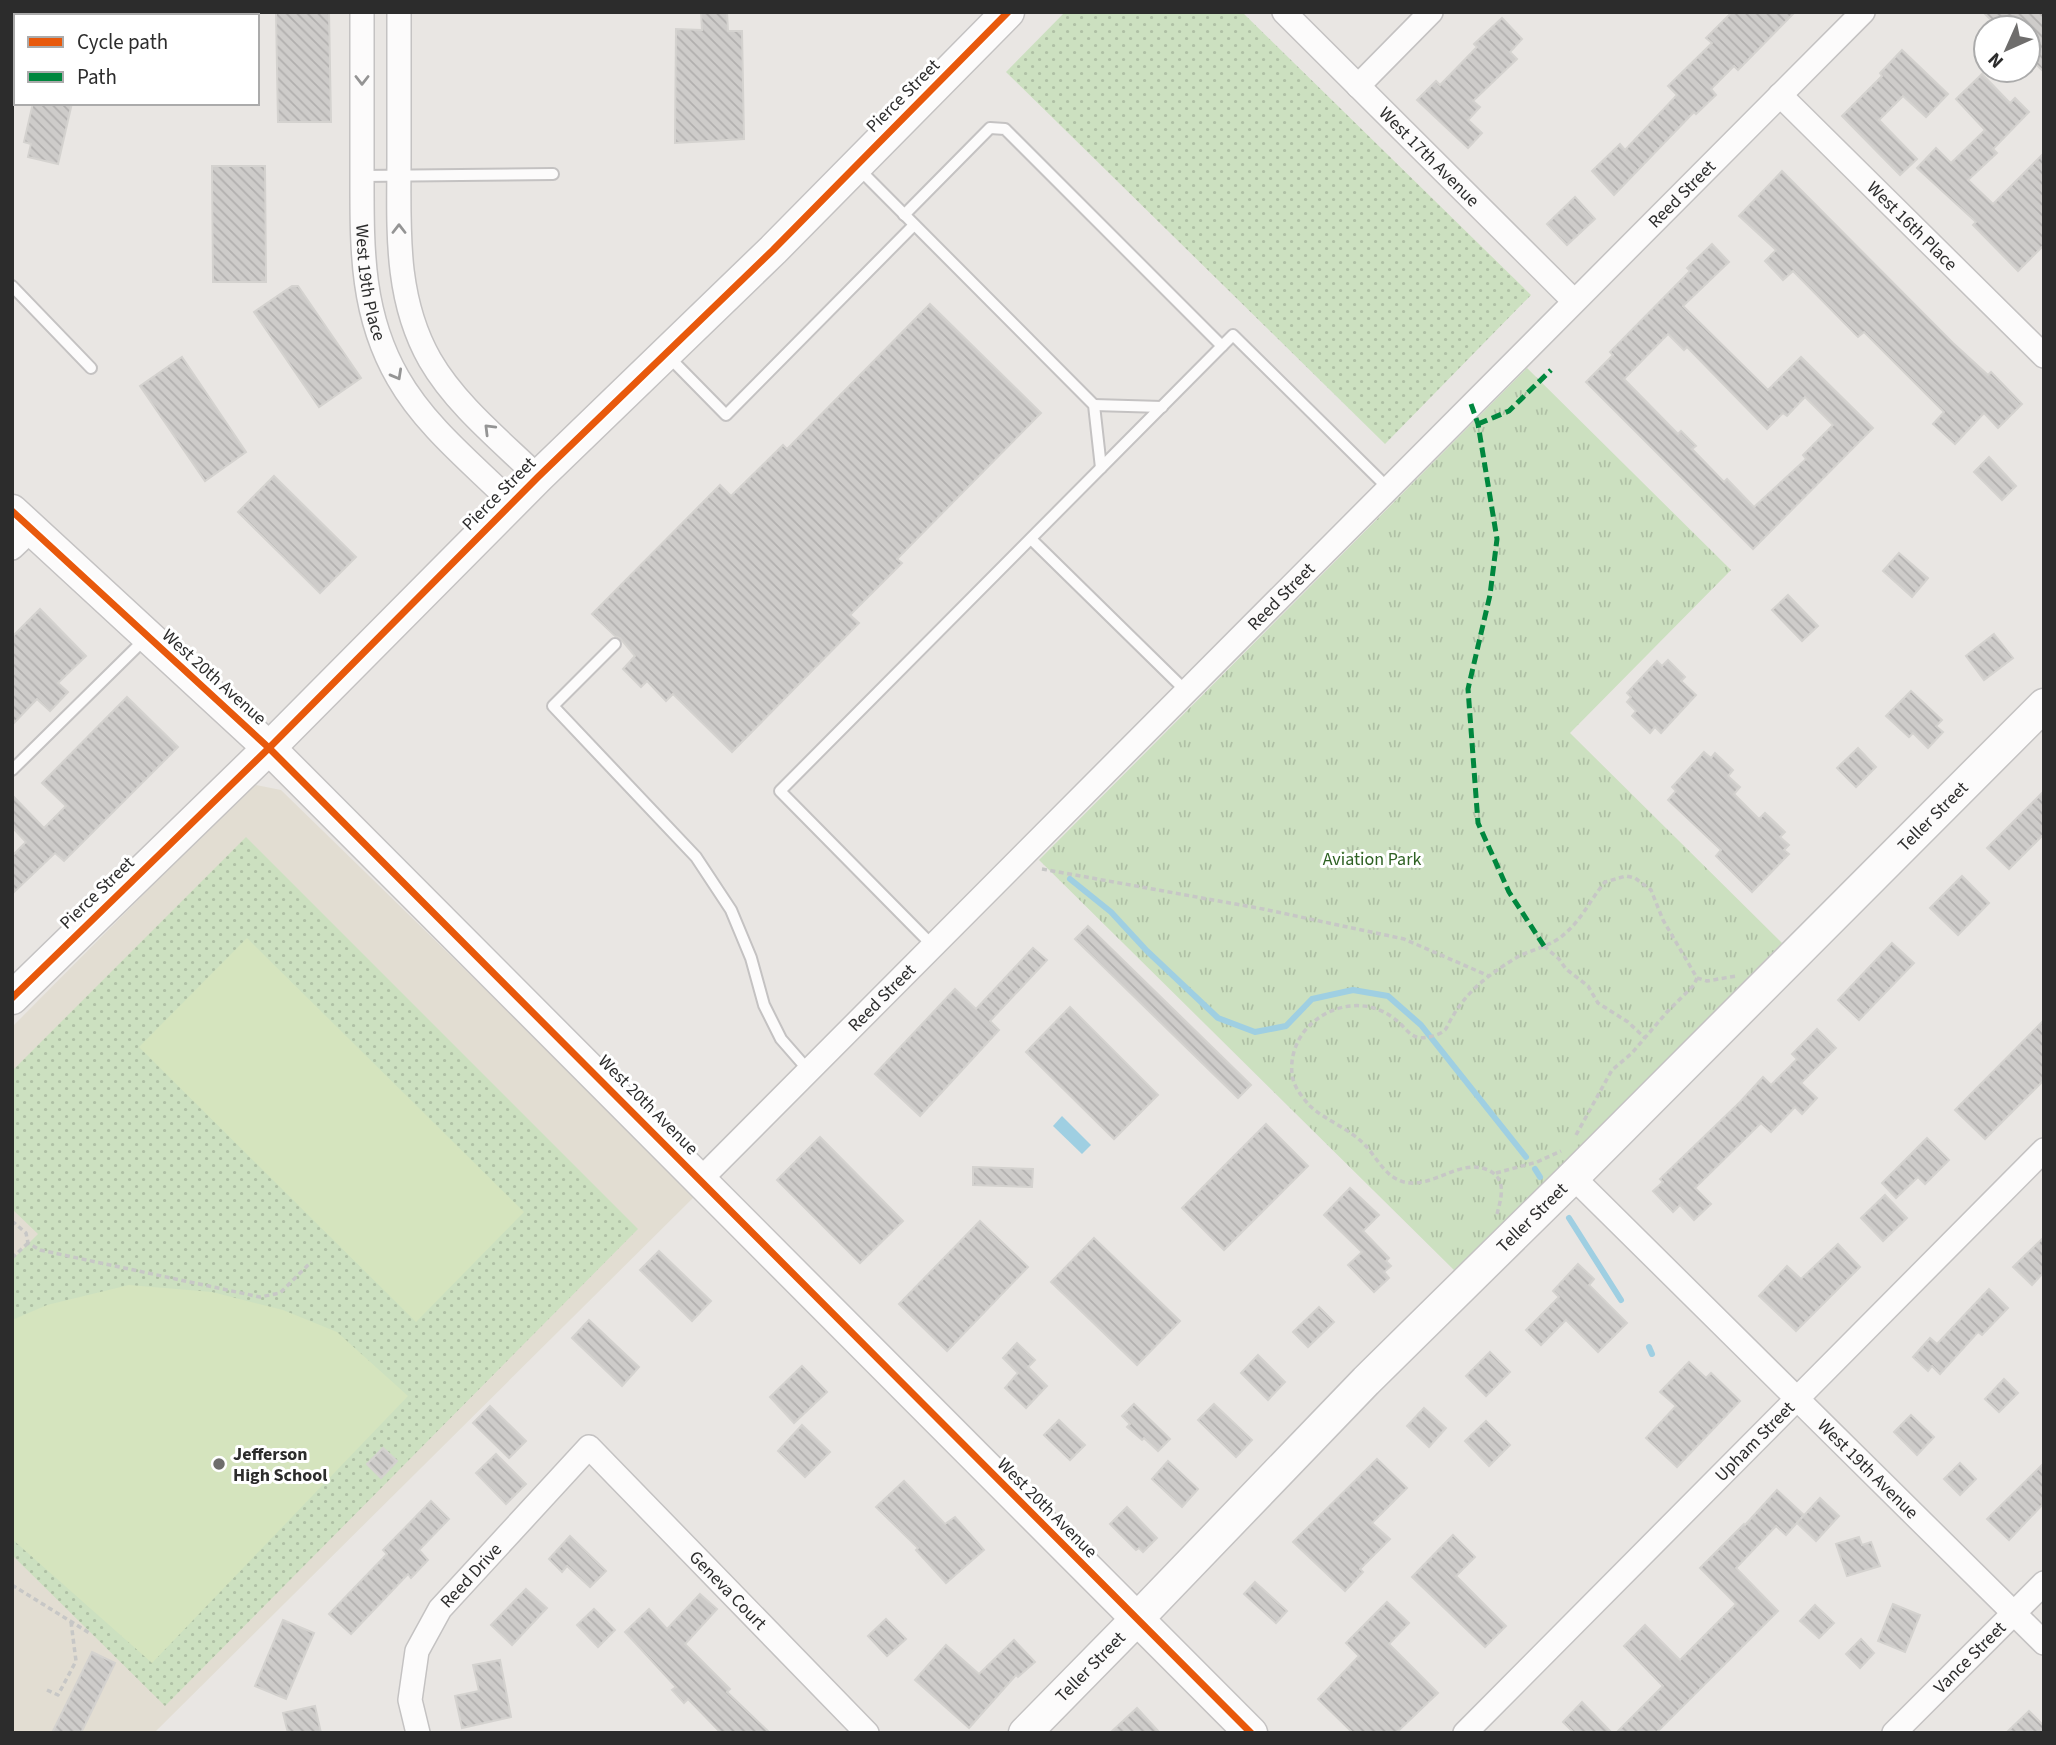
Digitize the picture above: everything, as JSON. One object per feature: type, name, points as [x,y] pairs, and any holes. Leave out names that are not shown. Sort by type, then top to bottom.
[{"type":"street","name":"West 19th Place","points":[[362,12],[364,272],[373,315],[388,359],[404,388],[427,418],[512,503]]},
{"type":"street","name":"West 19th Place","points":[[400,12],[401,268],[408,305],[422,344],[441,376],[538,477]]},
{"type":"street","name":"Pierce Street","points":[[12,998],[269,748],[538,477],[666,354],[1008,12]]},
{"type":"street","name":"West 17th Avenue","points":[[1284,12],[1574,301]]},
{"type":"street","points":[[1359,86],[1431,12]]},
{"type":"street","name":"Reed Street","points":[[701,1179],[1863,12]]},
{"type":"street","name":"West 16th Place","points":[[1780,95],[2044,356]]},
{"type":"street","name":"West 20th Avenue","points":[[18,530],[147,637],[269,748],[1251,1733]]},
{"type":"street","name":"Teller Street","points":[[1024,1733],[1366,1381],[1573,1178],[2044,705]]},
{"type":"street","name":"Upham Street","points":[[1465,1733],[2044,1150]]},
{"type":"street","name":"West 19th Avenue","points":[[1573,1178],[2044,1643]]},
{"type":"street","name":"Reed Drive","points":[[418,1733],[410,1700],[417,1651],[440,1609],[589,1447]]},
{"type":"street","name":"Geneva Court","points":[[589,1447],[867,1733]]},
{"type":"street","name":"Vance Street","points":[[1894,1733],[2044,1583]]},
{"type":"lane","points":[[904,215],[990,128],[1005,129],[1223,346]]},
{"type":"lane","points":[[856,166],[1094,405],[1101,468]]},
{"type":"lane","points":[[362,176],[552,174]]},
{"type":"lane","points":[[666,354],[726,415],[914,225]]},
{"type":"lane","points":[[12,286],[91,368]]},
{"type":"lane","points":[[933,946],[780,791],[1233,335],[1388,488]]},
{"type":"lane","points":[[1094,405],[1162,407]]},
{"type":"lane","points":[[1031,539],[1186,691]]},
{"type":"lane","points":[[12,770],[147,637]]},
{"type":"lane","points":[[615,644],[553,706],[696,857],[731,910],[751,958],[764,1005],[781,1039],[809,1070]]},
{"type":"path","points":[[1042,869],[1263,909],[1404,939],[1489,976]]},
{"type":"path","points":[[1495,1222],[1501,1192],[1500,1178],[1495,1174],[1483,1167],[1468,1168],[1448,1172],[1427,1182],[1404,1182],[1388,1173],[1362,1142],[1338,1123],[1315,1110],[1294,1083],[1292,1065],[1297,1041],[1312,1023],[1341,1007],[1353,1005],[1378,1009],[1394,1017],[1405,1032],[1421,1039],[1439,1035],[1465,998],[1489,976],[1521,955],[1557,940],[1573,926],[1605,882],[1626,876],[1635,878],[1651,890],[1663,920],[1697,978],[1707,981],[1744,974]]},
{"type":"path","points":[[1544,946],[1566,969],[1588,986],[1598,1003],[1628,1022],[1645,1038]]},
{"type":"path","points":[[1574,1139],[1608,1076],[1694,985],[1697,978]]},
{"type":"path","points":[[1495,1174],[1550,1157],[1565,1147]]},
{"type":"path","points":[[12,1221],[26,1233],[28,1243],[59,1256],[260,1297],[280,1293],[311,1262]]},
{"type":"path","points":[[12,1258],[28,1243]]},
{"type":"path","points":[[12,1585],[92,1634]]},
{"type":"path","points":[[47,1690],[58,1695],[76,1661],[71,1622]]},
{"type":"shaded area","name":"Jefferson High School","points":[[256,785],[281,790],[696,1195],[154,1733],[12,1733],[12,1027],[241,796]]},
{"type":"green space","points":[[1065,12],[1242,12],[1531,295],[1385,444],[1006,72]]},
{"type":"green space","name":"Aviation Park","points":[[1527,368],[1731,570],[1570,733],[1782,943],[1456,1272],[1039,860]]},
{"type":"green space","name":"Jefferson High School","points":[[246,837],[638,1229],[165,1706],[12,1555],[12,1260],[38,1234],[12,1209],[12,1071]]},
{"type":"green space","points":[[247,938],[524,1212],[416,1322],[139,1047]]},
{"type":"green space","points":[[129,1285],[212,1292],[283,1310],[337,1332],[408,1396],[152,1663],[12,1539],[12,1320],[47,1305]]},
{"type":"water","points":[[1062,1116],[1091,1145],[1082,1154],[1053,1126]]},
{"type":"building","points":[[276,12],[329,12],[331,122],[278,122]]},
{"type":"building","points":[[701,12],[727,12],[728,31],[742,31],[744,139],[675,143],[676,29],[702,30]]},
{"type":"building","points":[[1732,12],[1795,12],[1738,70],[1734,66],[1711,89],[1716,95],[1696,114],[1694,112],[1614,195],[1592,171],[1620,144],[1625,150],[1677,95],[1668,86],[1712,43],[1706,38]]},
{"type":"building","points":[[1983,12],[2044,12],[2044,72],[2042,14]]},
{"type":"building","points":[[1502,18],[1522,39],[1510,52],[1517,59],[1473,101],[1480,107],[1468,120],[1482,133],[1468,148],[1417,100],[1436,81],[1440,85],[1477,47],[1474,44]]},
{"type":"building","points":[[1902,50],[1948,94],[1926,117],[1903,96],[1879,120],[1917,159],[1900,175],[1842,116],[1882,76],[1880,73]]},
{"type":"building","points":[[1972,84],[1992,84],[2010,103],[2015,98],[2029,112],[1993,149],[1997,153],[1968,180],[1993,204],[2044,153],[2044,245],[2018,271],[1973,225],[1976,222],[1917,168],[1936,148],[1951,163],[1985,130],[1956,99]]},
{"type":"building","points":[[33,105],[72,105],[58,164],[28,157],[31,144],[24,142]]},
{"type":"building","points":[[212,166],[265,166],[266,282],[213,282]]},
{"type":"building","points":[[1782,171],[1953,343],[1988,375],[1991,372],[2022,404],[1998,428],[1984,413],[1955,444],[1933,424],[1944,412],[1864,332],[1858,337],[1793,271],[1783,280],[1765,261],[1776,250],[1739,216]]},
{"type":"building","points":[[1575,197],[1595,219],[1567,245],[1547,224]]},
{"type":"building","points":[[1712,244],[1729,262],[1683,306],[1768,390],[1801,357],[1873,428],[1753,549],[1586,382],[1613,355],[1610,352],[1690,271],[1687,268]],"holes":[[[1668,334],[1684,350],[1687,347],[1767,429],[1783,413],[1787,416],[1805,397],[1833,425],[1803,455],[1806,459],[1754,507],[1727,479],[1724,482],[1692,449],[1696,446],[1681,431],[1678,434],[1624,379]]]},
{"type":"building","points":[[292,286],[298,286],[361,378],[319,407],[254,312]]},
{"type":"building","points":[[930,304],[1041,413],[897,559],[902,563],[850,615],[859,623],[732,752],[673,694],[666,701],[647,681],[641,687],[623,669],[635,656],[620,638],[592,614],[720,485],[731,496],[783,445],[787,449]]},
{"type":"building","points":[[182,357],[246,452],[205,481],[140,386]]},
{"type":"building","points":[[1989,457],[2016,486],[2002,500],[1974,472]]},
{"type":"building","points":[[274,476],[356,557],[320,593],[238,512]]},
{"type":"building","points":[[1899,553],[1928,578],[1912,597],[1883,571]]},
{"type":"building","points":[[1788,595],[1818,626],[1802,641],[1772,610]]},
{"type":"building","points":[[40,609],[86,656],[58,683],[68,692],[50,711],[37,699],[12,725],[12,637]]},
{"type":"building","points":[[1994,634],[2013,658],[1984,680],[1966,656]]},
{"type":"building","points":[[1668,660],[1685,677],[1681,681],[1696,695],[1661,733],[1655,727],[1650,733],[1632,716],[1636,711],[1627,702],[1631,697],[1627,693],[1657,661],[1662,666]]},
{"type":"building","points":[[1911,691],[1942,720],[1936,726],[1943,732],[1928,748],[1913,733],[1909,737],[1886,716]]},
{"type":"building","points":[[127,697],[178,747],[64,861],[55,853],[12,894],[12,856],[26,842],[12,827],[12,795],[44,828],[66,806],[42,783]]},
{"type":"building","points":[[1858,748],[1876,767],[1856,787],[1837,768]]},
{"type":"building","points":[[1704,752],[1711,758],[1715,753],[1733,770],[1728,776],[1740,787],[1734,794],[1759,819],[1765,813],[1785,832],[1780,837],[1789,845],[1784,850],[1789,854],[1752,892],[1716,856],[1721,850],[1668,800],[1676,791],[1672,787]]},
{"type":"building","points":[[2044,791],[2044,834],[2009,869],[1987,848]]},
{"type":"building","points":[[1962,876],[1989,903],[1958,935],[1930,908]]},
{"type":"building","points":[[1088,926],[1251,1085],[1238,1098],[1075,939]]},
{"type":"building","points":[[1892,943],[1914,963],[1859,1020],[1838,1000]]},
{"type":"building","points":[[1033,948],[1047,960],[990,1021],[999,1030],[920,1116],[875,1074],[955,989],[976,1009]]},
{"type":"building","points":[[1070,1007],[1158,1095],[1114,1139],[1026,1052]]},
{"type":"building","points":[[2044,1020],[2044,1080],[1985,1139],[1955,1110]]},
{"type":"building","points":[[1817,1029],[1836,1048],[1801,1083],[1817,1098],[1802,1114],[1795,1107],[1771,1132],[1761,1123],[1695,1188],[1711,1204],[1694,1220],[1680,1205],[1673,1212],[1653,1191],[1663,1182],[1660,1179],[1763,1077],[1771,1085],[1797,1059],[1792,1054]]},
{"type":"building","points":[[1266,1124],[1308,1166],[1224,1250],[1182,1208]]},
{"type":"building","points":[[820,1137],[903,1221],[860,1263],[777,1180]]},
{"type":"building","points":[[1927,1138],[1949,1160],[1925,1184],[1918,1177],[1896,1198],[1882,1183]]},
{"type":"building","points":[[973,1167],[1033,1169],[1032,1187],[973,1185]]},
{"type":"building","points":[[1350,1188],[1379,1215],[1363,1231],[1389,1258],[1386,1261],[1391,1266],[1384,1272],[1389,1278],[1374,1292],[1348,1265],[1362,1252],[1324,1215]]},
{"type":"building","points":[[1885,1195],[1907,1218],[1883,1241],[1861,1218]]},
{"type":"building","points":[[980,1221],[1028,1267],[947,1351],[899,1304]]},
{"type":"building","points":[[2044,1237],[2044,1272],[2032,1285],[2013,1267]]},
{"type":"building","points":[[1094,1238],[1180,1321],[1137,1365],[1051,1282]]},
{"type":"building","points":[[1838,1244],[1860,1267],[1796,1331],[1759,1296],[1787,1266],[1801,1279]]},
{"type":"building","points":[[659,1251],[711,1301],[692,1321],[640,1270]]},
{"type":"building","points":[[1578,1264],[1594,1279],[1589,1285],[1627,1323],[1598,1352],[1566,1320],[1541,1345],[1526,1330],[1559,1297],[1553,1291]]},
{"type":"building","points":[[1989,1289],[2008,1308],[1982,1335],[1978,1332],[1940,1374],[1932,1366],[1928,1371],[1913,1357],[1930,1338],[1937,1344]]},
{"type":"building","points":[[1319,1307],[1334,1322],[1308,1347],[1293,1332]]},
{"type":"building","points":[[589,1320],[639,1367],[622,1386],[572,1338]]},
{"type":"building","points":[[1017,1343],[1035,1360],[1028,1367],[1047,1386],[1026,1408],[1005,1388],[1018,1373],[1003,1358]]},
{"type":"building","points":[[1490,1352],[1510,1372],[1486,1396],[1466,1376]]},
{"type":"building","points":[[1258,1355],[1285,1382],[1268,1400],[1241,1373]]},
{"type":"building","points":[[1689,1362],[1706,1378],[1711,1373],[1740,1401],[1677,1467],[1646,1438],[1676,1406],[1660,1392]]},
{"type":"building","points":[[802,1366],[827,1392],[794,1423],[770,1397]]},
{"type":"building","points":[[2004,1379],[2018,1393],[1999,1412],[1985,1399]]},
{"type":"building","points":[[1134,1404],[1170,1439],[1158,1451],[1127,1427],[1130,1424],[1122,1416]]},
{"type":"building","points":[[1214,1404],[1252,1440],[1236,1457],[1198,1420]]},
{"type":"building","points":[[490,1406],[526,1441],[509,1458],[473,1423]]},
{"type":"building","points":[[1424,1408],[1446,1428],[1429,1447],[1407,1426]]},
{"type":"building","points":[[1911,1415],[1934,1437],[1917,1455],[1894,1432]]},
{"type":"building","points":[[1059,1420],[1085,1445],[1070,1460],[1044,1435]]},
{"type":"building","points":[[1486,1421],[1510,1445],[1489,1466],[1465,1441]]},
{"type":"building","points":[[802,1425],[830,1452],[805,1477],[778,1451]]},
{"type":"building","points":[[383,1448],[397,1461],[381,1478],[367,1464]]},
{"type":"building","points":[[496,1454],[526,1484],[506,1504],[476,1473]]},
{"type":"building","points":[[1377,1459],[1407,1488],[1372,1523],[1390,1539],[1360,1569],[1363,1572],[1345,1591],[1293,1542]]},
{"type":"building","points":[[1168,1461],[1198,1489],[1182,1507],[1152,1479]]},
{"type":"building","points":[[1960,1463],[1976,1479],[1960,1495],[1944,1479]]},
{"type":"building","points":[[2044,1463],[2044,1503],[2009,1540],[1987,1519]]},
{"type":"building","points":[[904,1481],[945,1524],[955,1517],[984,1550],[946,1583],[916,1550],[918,1548],[876,1507]]},
{"type":"building","points":[[1777,1490],[1804,1515],[1786,1535],[1776,1526],[1736,1568],[1778,1611],[1656,1733],[1616,1733],[1663,1686],[1624,1646],[1645,1625],[1680,1660],[1736,1604],[1700,1568]]},
{"type":"building","points":[[1820,1498],[1839,1516],[1816,1541],[1797,1523]]},
{"type":"building","points":[[431,1501],[449,1519],[419,1550],[428,1560],[411,1578],[408,1574],[351,1634],[329,1614],[387,1554],[383,1550]]},
{"type":"building","points":[[1127,1507],[1157,1538],[1143,1552],[1139,1548],[1136,1550],[1110,1524]]},
{"type":"building","points":[[1453,1535],[1475,1557],[1456,1576],[1506,1626],[1485,1647],[1412,1577]]},
{"type":"building","points":[[570,1536],[606,1571],[590,1587],[567,1566],[562,1572],[549,1559]]},
{"type":"building","points":[[1859,1537],[1862,1545],[1871,1542],[1880,1566],[1847,1576],[1836,1544]]},
{"type":"building","points":[[1255,1582],[1287,1611],[1276,1623],[1244,1594]]},
{"type":"building","points":[[526,1589],[547,1608],[512,1645],[491,1625]]},
{"type":"building","points":[[700,1594],[717,1609],[685,1644],[730,1689],[727,1692],[770,1733],[721,1733],[688,1699],[684,1703],[672,1690],[676,1687],[625,1632],[649,1609],[667,1629]]},
{"type":"building","points":[[1387,1602],[1409,1623],[1389,1644],[1438,1693],[1396,1733],[1353,1733],[1318,1699],[1359,1656],[1346,1643]]},
{"type":"building","points":[[1893,1604],[1920,1615],[1905,1652],[1878,1641]]},
{"type":"building","points":[[1815,1605],[1834,1623],[1819,1638],[1800,1621]]},
{"type":"building","points":[[594,1609],[615,1630],[598,1647],[577,1625]]},
{"type":"building","points":[[886,1619],[906,1639],[887,1656],[868,1636]]},
{"type":"building","points":[[283,1620],[314,1633],[286,1699],[255,1686]]},
{"type":"building","points":[[1861,1639],[1874,1653],[1860,1668],[1846,1654]]},
{"type":"building","points":[[1014,1640],[1035,1662],[1018,1677],[1016,1675],[969,1728],[915,1680],[946,1645],[979,1674]]},
{"type":"building","points":[[92,1652],[115,1663],[81,1733],[52,1733]]},
{"type":"building","points":[[500,1660],[511,1717],[462,1728],[455,1696],[479,1691],[473,1665]]},
{"type":"building","points":[[1582,1702],[1612,1733],[1574,1733],[1563,1722]]},
{"type":"building","points":[[315,1706],[321,1733],[288,1733],[283,1713]]},
{"type":"building","points":[[1137,1708],[1160,1733],[1110,1733]]},
{"type":"building","points":[[2029,1711],[2044,1726],[2044,1733],[2006,1733]]},
{"type":"waterway","points":[[1070,879],[1111,912],[1147,951],[1218,1018],[1255,1032],[1286,1026],[1312,999],[1353,990],[1388,996],[1421,1025],[1526,1157]]},
{"type":"waterway","points":[[1535,1169],[1540,1177]]},
{"type":"waterway","points":[[1569,1218],[1621,1300]]},
{"type":"waterway","points":[[1649,1347],[1652,1354]]},
{"type":"marked path","points":[[1478,424],[1509,411],[1551,370]]},
{"type":"marked path","points":[[1471,404],[1478,424],[1497,539],[1490,595],[1468,689],[1478,823],[1509,892],[1544,946]]},
{"type":"cycle path","points":[[12,998],[269,748],[538,477],[773,250],[1008,12]]},
{"type":"cycle path","points":[[12,511],[269,748],[1251,1733]]},
{"type":"place","name":"Jefferson High School","points":[[219,1464]]}]
